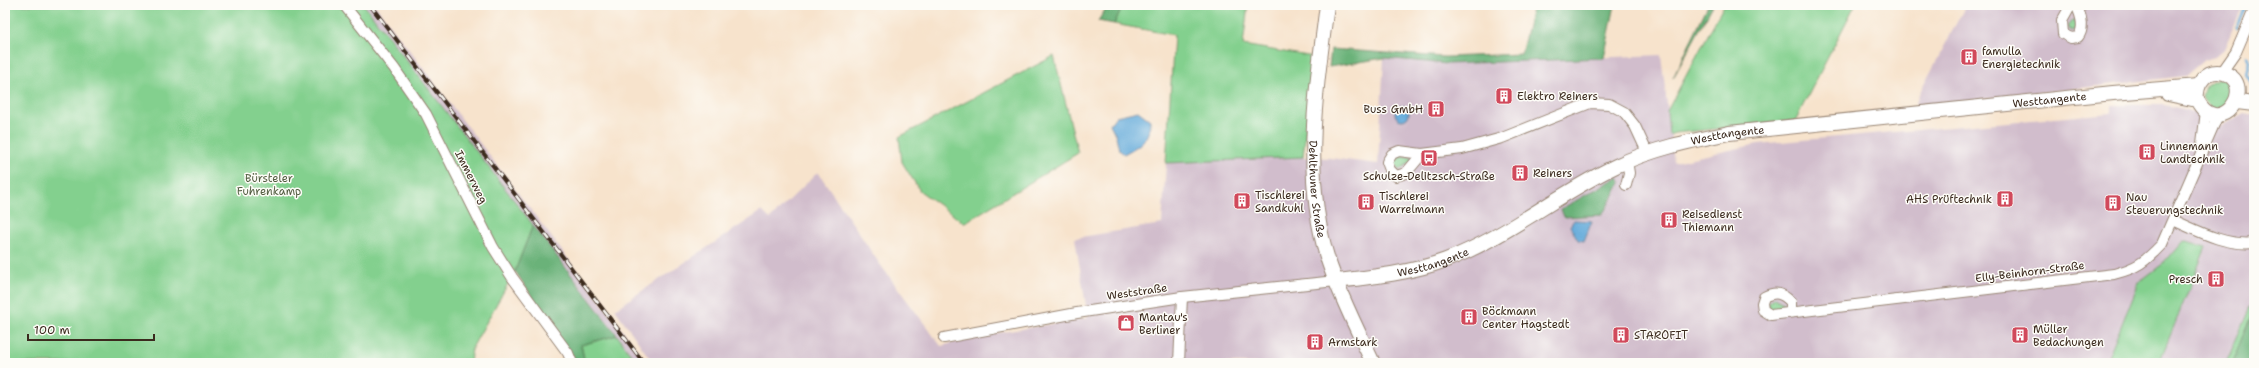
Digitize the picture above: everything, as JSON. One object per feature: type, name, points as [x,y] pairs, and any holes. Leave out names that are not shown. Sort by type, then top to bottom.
[{"type":"street","name":"Immerweg","points":[[344,5],[394,68],[426,114],[493,247],[512,277],[568,353],[572,363]]},
{"type":"street","name":"Dehlthuner Straße","points":[[1327,5],[1316,95],[1313,153],[1319,220],[1336,281],[1357,333],[1373,363]]},
{"type":"street","points":[[2071,5],[2061,27],[2063,34],[2071,38],[2078,37],[2082,31],[2076,5]]},
{"type":"street","points":[[2254,10],[2227,75],[2238,97],[2254,104]]},
{"type":"street","points":[[2227,75],[2210,74],[2204,77],[2205,103],[2229,111],[2238,97]]},
{"type":"street","name":"Westtangente","points":[[1336,281],[1405,271],[1446,260],[1493,239],[1565,195],[1627,161],[1647,152],[1730,134],[2149,91],[2186,96],[2205,103]]},
{"type":"street","points":[[2238,97],[2254,96]]},
{"type":"street","points":[[1422,154],[1462,149],[1502,138],[1590,103],[1609,104],[1624,112],[1636,126],[1647,152]]},
{"type":"street","name":"Elly-Beinhorn-Straße","points":[[1791,312],[2114,274],[2134,269],[2147,260],[2162,244],[2173,220],[2201,152],[2205,103]]},
{"type":"street","points":[[1626,185],[1629,173],[1627,161]]},
{"type":"street","points":[[2173,220],[2218,239],[2233,242],[2254,243]]},
{"type":"street","name":"Weststraße","points":[[944,338],[1077,313],[1182,297],[1336,281]]},
{"type":"street","points":[[1179,363],[1182,297]]},
{"type":"shaded area","points":[[364,5],[375,5],[647,363],[638,363]]},
{"type":"shaded area","points":[[1966,5],[2243,5],[2224,49],[2215,57],[2204,60],[2185,76],[1915,107],[1918,96]]},
{"type":"shaded area","points":[[1661,55],[1674,162],[1758,144],[2112,113],[2112,105],[2164,105],[2183,109],[2219,121],[2221,126],[2245,113],[2254,115],[2254,308],[2250,307],[2226,363],[2159,363],[2206,247],[2184,240],[2164,263],[2139,282],[2106,363],[653,363],[615,309],[762,211],[770,219],[818,172],[879,263],[941,346],[980,336],[1088,318],[1075,238],[1162,224],[1166,163],[1303,157],[1330,158],[1378,164],[1384,58],[1447,64]]},
{"type":"green space","name":"Bürsteler Fuhrenkamp","points":[[5,5],[364,5],[533,225],[515,271],[472,348],[470,363],[5,363]]},
{"type":"green space","points":[[1108,5],[1123,5],[1114,24],[1098,21]]},
{"type":"green space","points":[[1123,5],[1248,5],[1243,45],[1314,57],[1303,157],[1166,163],[1174,35],[1114,24]]},
{"type":"green space","points":[[1533,5],[1615,5],[1604,58],[1447,64],[1384,58],[1329,67],[1331,49],[1445,57],[1521,54]]},
{"type":"green space","points":[[1708,5],[1713,5],[1673,78]]},
{"type":"green space","points":[[1724,5],[1855,5],[1795,121],[1675,133],[1669,135],[1667,111]]},
{"type":"green space","points":[[2074,19],[2076,29],[2071,31],[2068,27]]},
{"type":"green space","points":[[1054,56],[1078,153],[964,223],[920,191],[902,162],[899,137]]},
{"type":"green space","points":[[2221,79],[2230,84],[2233,94],[2222,109],[2211,108],[2202,97],[2205,86],[2213,80]]},
{"type":"green space","points":[[1411,157],[1412,160],[1400,170],[1394,164],[1396,159]]},
{"type":"green space","points":[[1618,177],[1621,182],[1602,215],[1564,217],[1561,209]]},
{"type":"green space","points":[[533,225],[617,335],[581,345],[585,363],[576,363],[515,271]]},
{"type":"green space","points":[[2184,240],[2206,247],[2159,363],[2106,363],[2139,282],[2164,263]]},
{"type":"green space","points":[[1774,298],[1785,304],[1784,308],[1774,310],[1769,307],[1768,303]]},
{"type":"green space","points":[[2250,307],[2254,308],[2254,314],[2252,314],[2232,363],[2226,363]]},
{"type":"green space","points":[[2252,313],[2254,314],[2254,363],[2232,363]]},
{"type":"green space","points":[[617,335],[637,363],[585,363],[581,345]]},
{"type":"water","points":[[1402,106],[1407,108],[1409,113],[1407,118],[1402,120],[1397,118],[1395,113],[1397,108]]},
{"type":"water","points":[[1138,111],[1150,120],[1150,127],[1143,141],[1135,148],[1124,154],[1119,150],[1116,136],[1110,124],[1116,116]]},
{"type":"water","points":[[1574,220],[1592,221],[1584,241],[1578,240],[1570,226]]},
{"type":"waterway","points":[[2237,28],[2246,5]]},
{"type":"waterway","points":[[2247,56],[2249,62],[2246,74],[2252,84]]},
{"type":"railway","points":[[370,5],[644,363]]},
{"type":"place","name":"famulla Energietechnik","points":[[1969,57]]},
{"type":"place","name":"Elektro Reiners","points":[[1504,96]]},
{"type":"place","name":"Buss GmbH","points":[[1436,109]]},
{"type":"place","name":"Linnemann Landtechnik","points":[[2147,152]]},
{"type":"place","name":"Schulze-Delitzsch-Straße","points":[[1429,158]]},
{"type":"place","name":"Reiners","points":[[1520,173]]},
{"type":"place","name":"AHS Prüftechnik","points":[[2005,199]]},
{"type":"place","name":"Tischlerei Sandkuhl","points":[[1242,201]]},
{"type":"place","name":"Tischlerei Warrelmann","points":[[1366,202]]},
{"type":"place","name":"Nau Steuerungstechnik","points":[[2113,203]]},
{"type":"place","name":"Reisedienst Thiemann","points":[[1669,220]]},
{"type":"place","name":"Presch","points":[[2216,279]]},
{"type":"place","name":"Böckmann Center Hagstedt","points":[[1469,317]]},
{"type":"place","name":"Mantau's Berliner","points":[[1126,323]]},
{"type":"place","name":"STAROFIT","points":[[1621,335]]},
{"type":"place","name":"Müller Bedachungen","points":[[2020,335]]},
{"type":"place","name":"Armstark","points":[[1315,342]]}]
